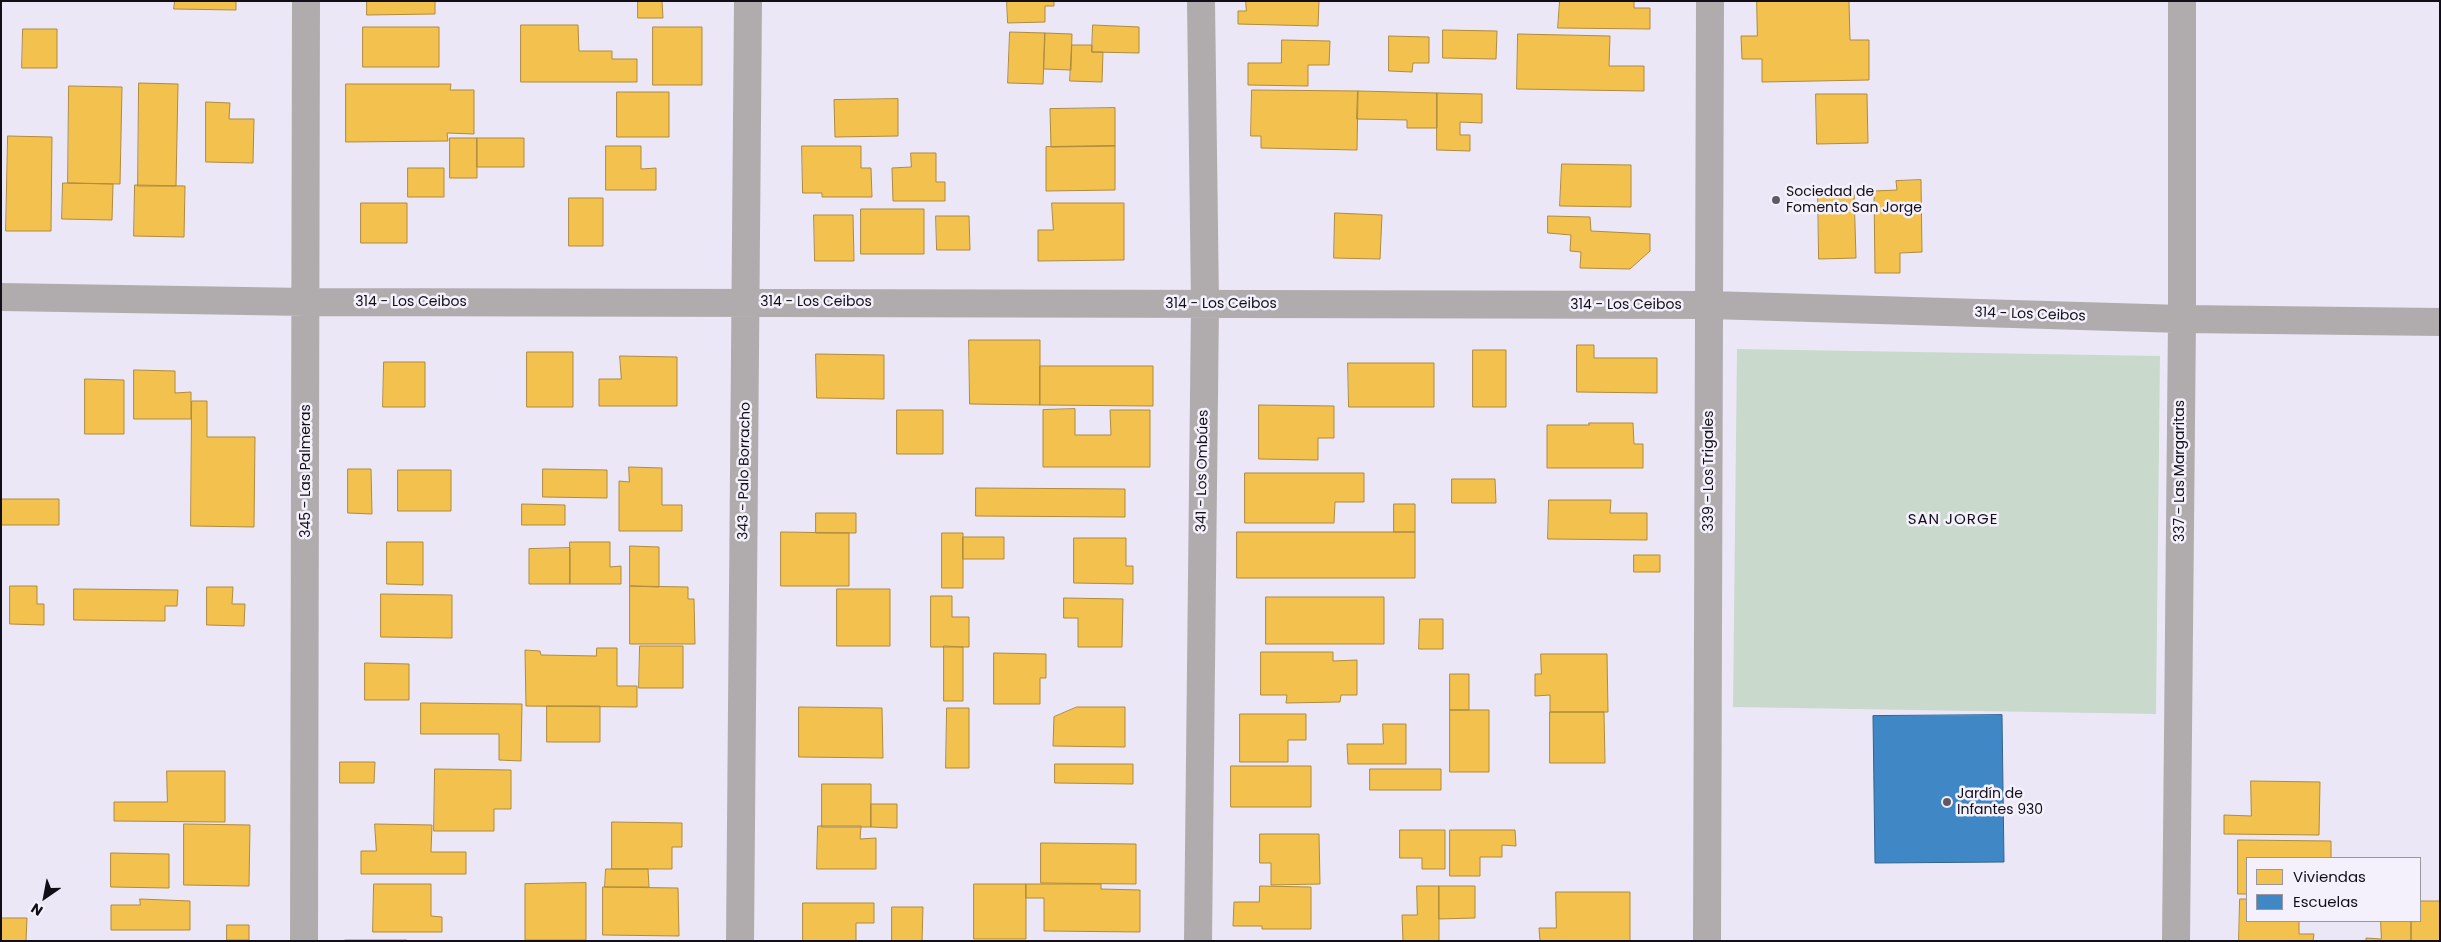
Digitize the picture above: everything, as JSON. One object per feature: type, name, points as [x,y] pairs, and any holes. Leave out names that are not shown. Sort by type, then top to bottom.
[{"type":"street","name":"345 - Las Palmeras","points":[[304,941],[306,1]]},
{"type":"street","name":"343 - Palo Borracho","points":[[740,941],[747,302],[748,1]]},
{"type":"street","name":"341 - Los Ombúes","points":[[1198,941],[1205,304],[1201,1]]},
{"type":"street","name":"339 - Los Trigales","points":[[1707,941],[1710,1]]},
{"type":"street","name":"337 - Las Margaritas","points":[[2176,941],[2182,319],[2182,1]]},
{"type":"street","name":"314 - Los Ceibos","points":[[1,297],[306,302],[1710,305],[2182,319],[2440,322]]},
{"type":"green space","name":"SAN JORGE","points":[[1737,349],[2160,356],[2156,714],[1733,707]]},
{"type":"building: Viviendas","points":[[175,1],[236,1],[236,10],[174,9]]},
{"type":"building: Viviendas","points":[[367,1],[435,1],[435,14],[367,15]]},
{"type":"building: Viviendas","points":[[638,1],[662,1],[663,18],[638,18]]},
{"type":"building: Viviendas","points":[[1007,1],[1054,1],[1054,6],[1045,6],[1045,22],[1008,23]]},
{"type":"building: Viviendas","points":[[1246,1],[1319,1],[1318,26],[1238,24],[1238,11],[1246,11]]},
{"type":"building: Viviendas","points":[[1560,1],[1634,1],[1634,8],[1650,8],[1650,29],[1558,28]]},
{"type":"building: Viviendas","points":[[1757,1],[1849,1],[1850,40],[1869,40],[1869,80],[1762,82],[1762,59],[1742,59],[1741,36],[1757,36]]},
{"type":"building: Viviendas","points":[[521,25],[578,25],[579,51],[612,51],[612,59],[637,59],[637,82],[521,82]]},
{"type":"building: Viviendas","points":[[1093,25],[1139,27],[1139,53],[1092,52]]},
{"type":"building: Viviendas","points":[[363,27],[439,27],[439,67],[363,67]]},
{"type":"building: Viviendas","points":[[653,27],[702,27],[702,85],[653,85]]},
{"type":"building: Viviendas","points":[[23,29],[57,29],[57,68],[22,68]]},
{"type":"building: Viviendas","points":[[1443,30],[1497,31],[1496,59],[1443,58]]},
{"type":"building: Viviendas","points":[[1010,32],[1045,33],[1043,84],[1008,83]]},
{"type":"building: Viviendas","points":[[1045,33],[1072,34],[1071,70],[1044,69]]},
{"type":"building: Viviendas","points":[[1518,34],[1610,36],[1609,66],[1644,66],[1644,91],[1517,89]]},
{"type":"building: Viviendas","points":[[1389,36],[1429,37],[1429,63],[1413,63],[1412,72],[1389,71]]},
{"type":"building: Viviendas","points":[[1282,40],[1330,41],[1329,65],[1308,65],[1308,86],[1248,85],[1248,63],[1281,63]]},
{"type":"building: Viviendas","points":[[1072,45],[1092,45],[1092,52],[1103,52],[1102,82],[1070,81]]},
{"type":"building: Viviendas","points":[[139,83],[178,84],[176,186],[138,186]]},
{"type":"building: Viviendas","points":[[346,84],[451,84],[450,90],[474,90],[474,134],[447,133],[448,141],[346,142]]},
{"type":"building: Viviendas","points":[[69,86],[122,87],[120,184],[68,183]]},
{"type":"building: Viviendas","points":[[1252,90],[1358,91],[1357,150],[1261,148],[1261,136],[1251,136]]},
{"type":"building: Viviendas","points":[[1358,91],[1437,93],[1437,128],[1407,128],[1407,120],[1357,119]]},
{"type":"building: Viviendas","points":[[617,92],[669,92],[669,137],[617,137]]},
{"type":"building: Viviendas","points":[[1437,93],[1482,94],[1482,123],[1460,122],[1460,135],[1470,135],[1470,151],[1437,150]]},
{"type":"building: Viviendas","points":[[1816,94],[1867,94],[1868,143],[1817,144]]},
{"type":"building: Viviendas","points":[[898,99],[898,136],[835,137],[834,100]]},
{"type":"building: Viviendas","points":[[206,102],[230,103],[229,119],[254,119],[253,163],[206,162]]},
{"type":"building: Viviendas","points":[[1115,108],[1115,146],[1051,147],[1050,109]]},
{"type":"building: Viviendas","points":[[8,136],[52,137],[51,231],[6,231]]},
{"type":"building: Viviendas","points":[[450,138],[477,138],[477,178],[450,178]]},
{"type":"building: Viviendas","points":[[477,138],[524,138],[524,167],[477,167]]},
{"type":"building: Viviendas","points":[[606,146],[641,146],[641,169],[656,168],[656,190],[606,190]]},
{"type":"building: Viviendas","points":[[802,146],[861,146],[861,168],[871,168],[872,197],[822,197],[822,193],[803,193]]},
{"type":"building: Viviendas","points":[[1115,146],[1115,190],[1046,191],[1046,147]]},
{"type":"building: Viviendas","points":[[911,153],[936,153],[936,182],[945,182],[945,201],[893,201],[892,168],[911,167]]},
{"type":"building: Viviendas","points":[[1562,164],[1631,165],[1631,207],[1560,206]]},
{"type":"building: Viviendas","points":[[408,168],[444,168],[444,197],[408,197]]},
{"type":"building: Viviendas","points":[[1921,180],[1922,252],[1900,253],[1900,273],[1875,273],[1874,191],[1897,190],[1896,181]]},
{"type":"building: Viviendas","points":[[63,183],[113,184],[112,220],[62,219]]},
{"type":"building: Viviendas","points":[[135,185],[185,186],[184,237],[134,236]]},
{"type":"building: Viviendas","points":[[1818,191],[1854,191],[1856,258],[1819,259]]},
{"type":"building: Viviendas","points":[[569,198],[603,198],[603,246],[569,246]]},
{"type":"building: Viviendas","points":[[361,203],[407,203],[407,243],[361,243]]},
{"type":"building: Viviendas","points":[[1052,203],[1124,203],[1124,260],[1038,261],[1038,230],[1053,230]]},
{"type":"building: Viviendas","points":[[861,209],[924,209],[924,254],[861,254]]},
{"type":"building: Viviendas","points":[[1335,213],[1382,215],[1380,259],[1334,258]]},
{"type":"building: Viviendas","points":[[814,215],[853,215],[854,261],[815,261]]},
{"type":"building: Viviendas","points":[[936,216],[969,216],[970,250],[937,250]]},
{"type":"building: Viviendas","points":[[1548,216],[1590,217],[1591,231],[1650,234],[1650,251],[1630,269],[1580,268],[1581,252],[1570,251],[1571,235],[1548,233]]},
{"type":"building: Viviendas","points":[[969,340],[1040,340],[1040,405],[970,404]]},
{"type":"building: Viviendas","points":[[1577,345],[1594,345],[1594,358],[1657,358],[1657,393],[1577,392]]},
{"type":"building: Viviendas","points":[[1473,350],[1506,350],[1506,407],[1473,407]]},
{"type":"building: Viviendas","points":[[527,352],[573,352],[573,407],[527,407]]},
{"type":"building: Viviendas","points":[[816,354],[884,355],[884,399],[817,398]]},
{"type":"building: Viviendas","points":[[620,356],[677,357],[677,406],[599,406],[599,379],[621,379]]},
{"type":"building: Viviendas","points":[[384,362],[425,362],[425,407],[383,407]]},
{"type":"building: Viviendas","points":[[1348,363],[1434,363],[1434,407],[1349,407]]},
{"type":"building: Viviendas","points":[[1040,366],[1153,366],[1153,406],[1040,405]]},
{"type":"building: Viviendas","points":[[134,370],[175,371],[175,393],[191,392],[191,419],[134,419]]},
{"type":"building: Viviendas","points":[[85,379],[124,380],[124,434],[85,434]]},
{"type":"building: Viviendas","points":[[192,401],[207,401],[207,437],[255,437],[254,527],[191,526]]},
{"type":"building: Viviendas","points":[[1259,405],[1334,406],[1334,438],[1318,438],[1318,460],[1259,459]]},
{"type":"building: Viviendas","points":[[1075,409],[1075,435],[1111,435],[1110,410],[1150,410],[1150,467],[1043,467],[1043,410]]},
{"type":"building: Viviendas","points":[[897,410],[943,410],[943,454],[897,454]]},
{"type":"building: Viviendas","points":[[1589,423],[1633,423],[1634,444],[1643,444],[1643,468],[1547,468],[1547,425],[1589,425]]},
{"type":"building: Viviendas","points":[[629,467],[662,468],[662,505],[682,505],[682,531],[619,531],[619,481],[629,482]]},
{"type":"building: Viviendas","points":[[348,469],[371,469],[372,514],[348,513]]},
{"type":"building: Viviendas","points":[[543,469],[607,470],[607,498],[543,497]]},
{"type":"building: Viviendas","points":[[398,470],[451,470],[451,511],[398,511]]},
{"type":"building: Viviendas","points":[[1245,473],[1364,473],[1364,502],[1335,502],[1334,523],[1245,523]]},
{"type":"building: Viviendas","points":[[1452,479],[1495,479],[1496,503],[1452,503]]},
{"type":"building: Viviendas","points":[[976,488],[1125,489],[1125,517],[976,516]]},
{"type":"building: Viviendas","points":[[1,499],[59,499],[59,525],[1,525]]},
{"type":"building: Viviendas","points":[[1549,500],[1611,500],[1610,513],[1647,513],[1647,540],[1548,539]]},
{"type":"building: Viviendas","points":[[522,504],[565,505],[565,525],[522,525]]},
{"type":"building: Viviendas","points":[[1394,504],[1415,504],[1415,532],[1394,532]]},
{"type":"building: Viviendas","points":[[816,513],[856,513],[856,533],[816,533]]},
{"type":"building: Viviendas","points":[[781,532],[849,533],[849,586],[781,586]]},
{"type":"building: Viviendas","points":[[1237,532],[1415,532],[1415,578],[1237,578]]},
{"type":"building: Viviendas","points":[[942,533],[963,533],[963,588],[942,588]]},
{"type":"building: Viviendas","points":[[963,537],[1004,537],[1004,559],[963,559]]},
{"type":"building: Viviendas","points":[[1074,538],[1126,538],[1126,566],[1133,566],[1133,584],[1074,583]]},
{"type":"building: Viviendas","points":[[387,542],[423,542],[423,585],[387,584]]},
{"type":"building: Viviendas","points":[[570,542],[610,542],[610,567],[621,566],[621,584],[570,584]]},
{"type":"building: Viviendas","points":[[630,546],[659,547],[659,587],[630,586]]},
{"type":"building: Viviendas","points":[[570,548],[570,584],[529,584],[529,549]]},
{"type":"building: Viviendas","points":[[1634,555],[1660,555],[1660,572],[1634,572]]},
{"type":"building: Viviendas","points":[[10,586],[37,586],[37,604],[44,604],[44,625],[10,624]]},
{"type":"building: Viviendas","points":[[630,586],[688,587],[688,599],[694,599],[695,644],[630,644]]},
{"type":"building: Viviendas","points":[[207,587],[233,587],[232,604],[245,604],[244,626],[207,625]]},
{"type":"building: Viviendas","points":[[74,589],[178,590],[177,606],[165,606],[165,621],[74,620]]},
{"type":"building: Viviendas","points":[[837,589],[890,589],[890,646],[837,646]]},
{"type":"building: Viviendas","points":[[381,594],[452,595],[452,638],[381,637]]},
{"type":"building: Viviendas","points":[[931,596],[952,596],[952,617],[969,617],[969,647],[931,647]]},
{"type":"building: Viviendas","points":[[1266,597],[1384,597],[1384,644],[1266,644]]},
{"type":"building: Viviendas","points":[[1064,598],[1123,599],[1122,647],[1078,647],[1078,618],[1064,618]]},
{"type":"building: Viviendas","points":[[1420,619],[1443,619],[1443,649],[1419,649]]},
{"type":"building: Viviendas","points":[[640,646],[683,646],[683,688],[639,688]]},
{"type":"building: Viviendas","points":[[944,646],[963,647],[963,701],[944,701]]},
{"type":"building: Viviendas","points":[[597,648],[617,648],[617,686],[637,686],[637,707],[526,706],[525,650],[540,651],[541,655],[596,656]]},
{"type":"building: Viviendas","points":[[1261,652],[1333,652],[1333,661],[1357,660],[1357,695],[1341,695],[1340,702],[1286,703],[1287,695],[1261,695]]},
{"type":"building: Viviendas","points":[[994,653],[1046,654],[1046,678],[1040,678],[1040,704],[994,704]]},
{"type":"building: Viviendas","points":[[1541,654],[1607,654],[1608,712],[1550,712],[1550,695],[1535,696],[1535,674],[1541,674]]},
{"type":"building: Viviendas","points":[[365,663],[409,664],[409,700],[365,700]]},
{"type":"building: Viviendas","points":[[1450,674],[1469,674],[1469,710],[1450,710]]},
{"type":"building: Viviendas","points":[[421,703],[522,704],[521,761],[499,760],[499,734],[421,734]]},
{"type":"building: Viviendas","points":[[547,706],[600,706],[600,742],[547,742]]},
{"type":"building: Viviendas","points":[[799,707],[882,708],[883,758],[799,757]]},
{"type":"building: Viviendas","points":[[1077,707],[1125,707],[1125,747],[1053,746],[1054,717]]},
{"type":"building: Viviendas","points":[[947,708],[969,708],[969,768],[946,768]]},
{"type":"building: Viviendas","points":[[1450,710],[1489,710],[1489,772],[1450,772]]},
{"type":"building: Viviendas","points":[[1550,712],[1604,712],[1605,763],[1550,763]]},
{"type":"building: Viviendas","points":[[1240,714],[1306,714],[1306,740],[1288,740],[1288,762],[1240,762]]},
{"type":"building: Viviendas","points":[[1383,724],[1406,724],[1406,764],[1348,764],[1347,744],[1383,744]]},
{"type":"building: Viviendas","points":[[340,762],[375,762],[374,783],[340,783]]},
{"type":"building: Viviendas","points":[[1055,764],[1133,764],[1133,784],[1055,783]]},
{"type":"building: Viviendas","points":[[1231,766],[1311,766],[1311,807],[1231,807]]},
{"type":"building: Viviendas","points":[[435,769],[511,770],[511,809],[494,809],[494,831],[434,831]]},
{"type":"building: Viviendas","points":[[1370,769],[1441,769],[1441,790],[1370,790]]},
{"type":"building: Viviendas","points":[[167,771],[225,771],[225,822],[114,821],[114,802],[167,802]]},
{"type":"building: Viviendas","points":[[2251,781],[2320,782],[2319,835],[2224,834],[2224,815],[2251,816]]},
{"type":"building: Viviendas","points":[[822,784],[871,784],[871,827],[822,827]]},
{"type":"building: Viviendas","points":[[871,804],[897,804],[897,828],[871,827]]},
{"type":"building: Viviendas","points":[[612,822],[682,823],[682,847],[672,847],[672,869],[612,869]]},
{"type":"building: Viviendas","points":[[184,824],[250,825],[249,886],[184,885]]},
{"type":"building: Viviendas","points":[[375,824],[432,825],[431,852],[466,852],[466,874],[361,874],[361,851],[376,851]]},
{"type":"building: Viviendas","points":[[818,826],[861,826],[860,839],[876,838],[876,869],[817,869]]},
{"type":"building: Viviendas","points":[[1400,830],[1445,830],[1445,869],[1422,869],[1422,858],[1400,858]]},
{"type":"building: Viviendas","points":[[1450,830],[1515,830],[1516,846],[1502,845],[1502,857],[1480,857],[1480,876],[1450,876]]},
{"type":"building: Viviendas","points":[[1260,834],[1319,834],[1320,884],[1271,885],[1271,863],[1260,863]]},
{"type":"building: Viviendas","points":[[2238,840],[2331,841],[2331,857],[2246,857],[2246,894],[2238,894]]},
{"type":"building: Viviendas","points":[[1041,843],[1136,844],[1136,884],[1041,883]]},
{"type":"building: Viviendas","points":[[111,853],[169,854],[169,888],[111,887]]},
{"type":"building: Viviendas","points":[[606,869],[648,869],[649,887],[605,887]]},
{"type":"building: Viviendas","points":[[586,883],[586,940],[525,940],[525,884]]},
{"type":"building: Viviendas","points":[[374,884],[431,884],[431,916],[442,917],[442,932],[373,932]]},
{"type":"building: Viviendas","points":[[974,884],[1026,884],[1026,939],[974,939]]},
{"type":"building: Viviendas","points":[[1026,884],[1101,884],[1101,889],[1140,890],[1140,932],[1044,931],[1044,898],[1026,898]]},
{"type":"building: Viviendas","points":[[1260,886],[1311,887],[1311,929],[1262,929],[1262,926],[1233,926],[1234,902],[1259,902]]},
{"type":"building: Viviendas","points":[[1417,886],[1439,886],[1439,941],[1403,941],[1402,915],[1417,915]]},
{"type":"building: Viviendas","points":[[1439,886],[1475,886],[1475,918],[1439,919]]},
{"type":"building: Viviendas","points":[[603,887],[678,888],[679,936],[603,935]]},
{"type":"building: Viviendas","points":[[1556,892],[1630,892],[1630,941],[1540,941],[1539,928],[1556,928]]},
{"type":"building: Viviendas","points":[[140,899],[190,901],[190,930],[111,930],[111,905],[140,905]]},
{"type":"building: Viviendas","points":[[2240,899],[2246,899],[2246,922],[2299,922],[2299,934],[2314,934],[2313,941],[2239,941]]},
{"type":"building: Viviendas","points":[[2421,901],[2440,901],[2440,941],[2411,941],[2411,922],[2421,922]]},
{"type":"building: Viviendas","points":[[803,903],[874,903],[874,923],[856,923],[856,941],[803,941]]},
{"type":"building: Viviendas","points":[[892,907],[923,907],[922,941],[892,941]]},
{"type":"building: Viviendas","points":[[1,918],[27,918],[26,941],[1,941]]},
{"type":"building: Viviendas","points":[[2381,922],[2411,922],[2411,941],[2366,941],[2366,938],[2381,939]]},
{"type":"building: Viviendas","points":[[227,925],[249,925],[249,940],[227,940]]},
{"type":"building: Viviendas","points":[[407,940],[407,941],[345,941]]},
{"type":"building: Escuelas","points":[[2002,715],[2004,862],[1875,863],[1873,716]]},
{"type":"place","name":"Sociedad de Fomento San Jorge","points":[[1776,200]]},
{"type":"place","name":"Jardín de Infantes 930","points":[[1947,802]]},
{"type":"district","name":"SAN JORGE","points":[[1953,520]]}]
